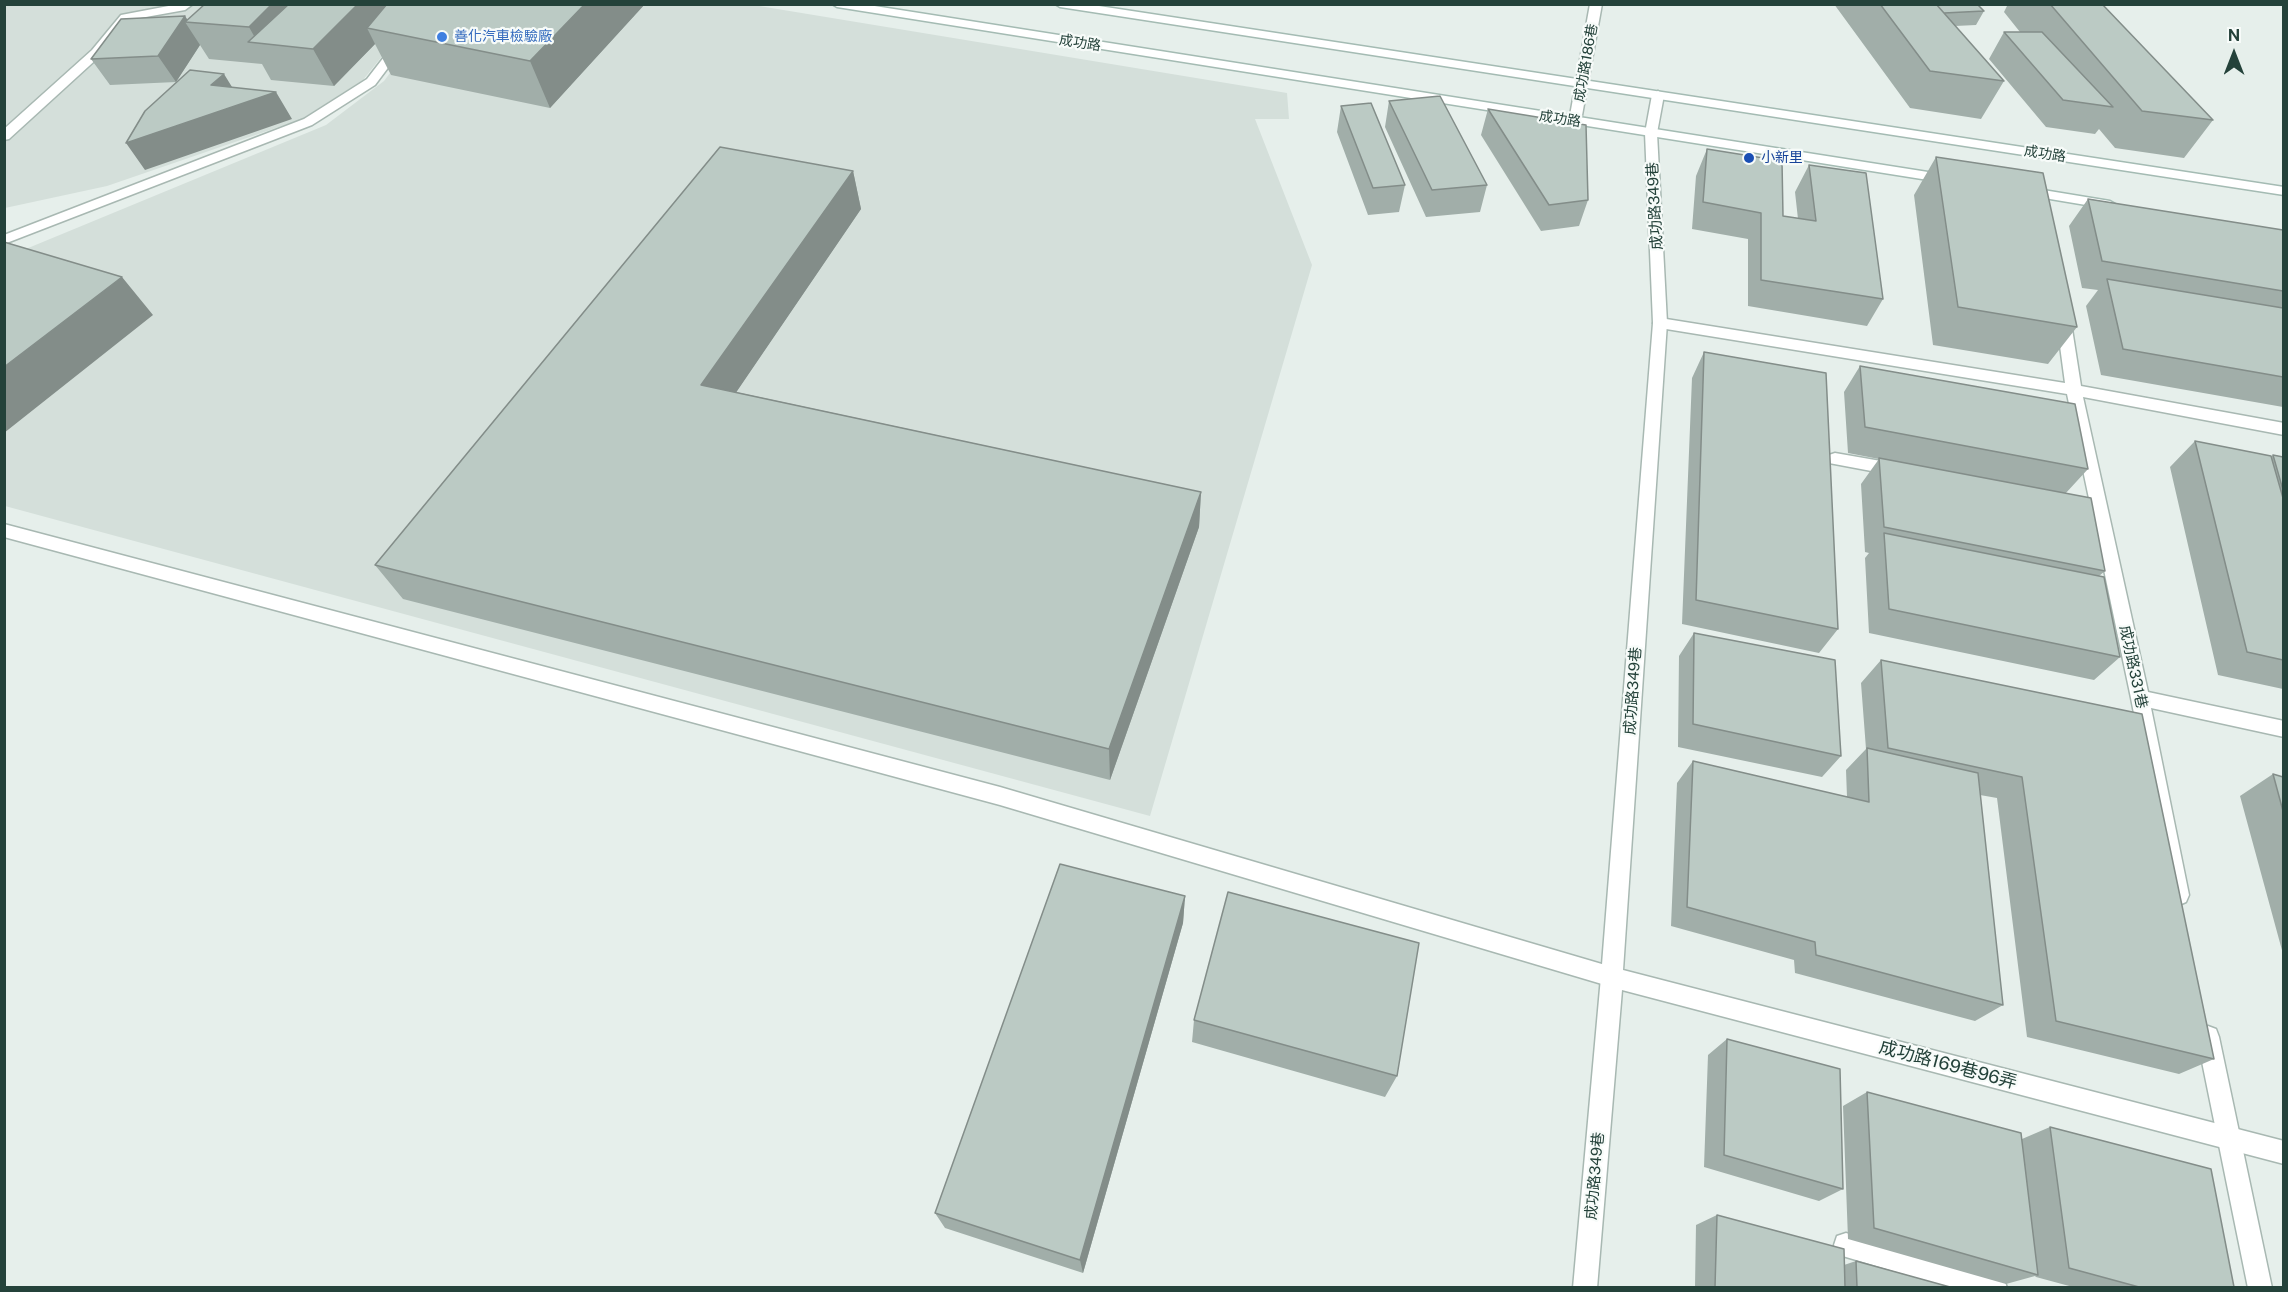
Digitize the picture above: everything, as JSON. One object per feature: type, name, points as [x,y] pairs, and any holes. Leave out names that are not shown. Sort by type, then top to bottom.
[{"type":"main road","points":[[4,136],[96,53],[125,18],[185,8],[188,4]]},
{"type":"main road","points":[[4,240],[76,210],[308,122],[371,82],[431,4]]},
{"type":"main road","name":"成功路","points":[[837,4],[1964,182]]},
{"type":"main road","name":"成功路","points":[[1060,4],[2283,191]]},
{"type":"main road","name":"成功路186巷","points":[[1575,121],[1596,4]]},
{"type":"main road","name":"成功路349巷","points":[[1585,1287],[1612,977],[1660,323],[1651,133],[1658,94]]},
{"type":"main road","points":[[2011,189],[2125,207]]},
{"type":"main road","points":[[2046,195],[2049,218]]},
{"type":"main road","name":"成功路331巷","points":[[2061,298],[2091,503],[2140,698],[2182,907]]},
{"type":"main road","points":[[1660,323],[2074,390],[2283,429]]},
{"type":"main road","points":[[1835,459],[1915,473]]},
{"type":"main road","name":"成功路169巷96弄","points":[[4,530],[1000,796],[1612,977],[2283,1153]]},
{"type":"main road","points":[[2140,698],[2283,729]]},
{"type":"main road","points":[[2205,1023],[2260,1287]]},
{"type":"main road","points":[[1845,1245],[1995,1287]]},
{"type":"shaded area","points":[[747,4],[1287,93],[1289,119],[1255,119],[1312,265],[1150,816],[5,506],[4,258],[326,125],[384,81],[441,5]]},
{"type":"shaded area","points":[[4,5],[423,5],[363,80],[302,119],[107,186],[5,208]]},
{"type":"building","points":[[205,4],[272,4],[249,27],[185,22]]},
{"type":"building","points":[[289,4],[358,4],[313,49],[248,42]]},
{"type":"building","points":[[387,4],[585,4],[530,61],[367,28]]},
{"type":"building","points":[[1880,4],[1936,4],[2004,81],[1930,71]]},
{"type":"building","points":[[1936,4],[1977,4],[1984,11],[1944,13]]},
{"type":"building","points":[[2050,4],[2102,4],[2213,120],[2142,111]]},
{"type":"building","points":[[185,16],[158,56],[91,59],[121,19]]},
{"type":"building","points":[[2004,32],[2042,32],[2113,107],[2063,100]]},
{"type":"building","points":[[190,70],[224,74],[211,85],[276,92],[126,143],[145,111]]},
{"type":"building","points":[[1440,96],[1487,185],[1432,190],[1389,101]]},
{"type":"building","points":[[1371,103],[1405,185],[1373,188],[1341,106]]},
{"type":"building","points":[[1488,109],[1586,125],[1588,200],[1549,205]]},
{"type":"building","points":[[720,147],[853,171],[701,385],[1201,492],[1109,749],[375,565]]},
{"type":"building","points":[[1707,149],[1782,161],[1783,216],[1816,221],[1809,165],[1866,173],[1883,299],[1761,280],[1761,213],[1703,202]]},
{"type":"building","points":[[1936,157],[2043,173],[2077,327],[1958,307]]},
{"type":"building","points":[[2088,199],[2283,230],[2283,291],[2102,261]]},
{"type":"building","points":[[4,242],[122,277],[4,367]]},
{"type":"building","points":[[2107,279],[2283,308],[2283,377],[2123,349]]},
{"type":"building","points":[[1704,352],[1826,373],[1838,629],[1696,600]]},
{"type":"building","points":[[1860,366],[2075,404],[2088,469],[1865,427]]},
{"type":"building","points":[[2195,441],[2271,456],[2283,498],[2283,660],[2247,652]]},
{"type":"building","points":[[2273,455],[2283,457],[2283,490]]},
{"type":"building","points":[[1879,458],[2091,498],[2105,571],[1884,527]]},
{"type":"building","points":[[1884,533],[2104,577],[2120,657],[1889,609]]},
{"type":"building","points":[[1694,633],[1835,660],[1841,756],[1693,724]]},
{"type":"building","points":[[1881,660],[2142,714],[2214,1059],[2056,1021],[2022,777],[1888,748]]},
{"type":"building","points":[[1867,748],[1978,773],[2003,1005],[1816,955],[1815,942],[1687,907],[1693,761],[1869,802]]},
{"type":"building","points":[[2273,774],[2283,777],[2283,811]]},
{"type":"building","points":[[1060,864],[1185,896],[1080,1260],[935,1213]]},
{"type":"building","points":[[1228,892],[1419,943],[1397,1076],[1194,1020]]},
{"type":"building","points":[[1727,1039],[1840,1069],[1843,1189],[1724,1155]]},
{"type":"building","points":[[1867,1092],[2021,1133],[2038,1275],[1874,1228]]},
{"type":"building","points":[[2050,1127],[2211,1169],[2234,1287],[2139,1287],[2069,1268]]},
{"type":"building","points":[[1717,1215],[1844,1249],[1845,1287],[1715,1287]]},
{"type":"building","points":[[1856,1261],[1950,1287],[1857,1287]]},
{"type":"place","name":"善化汽車檢驗廠","points":[[442,37]]},
{"type":"place","name":"小新里","points":[[1749,158]]}]
